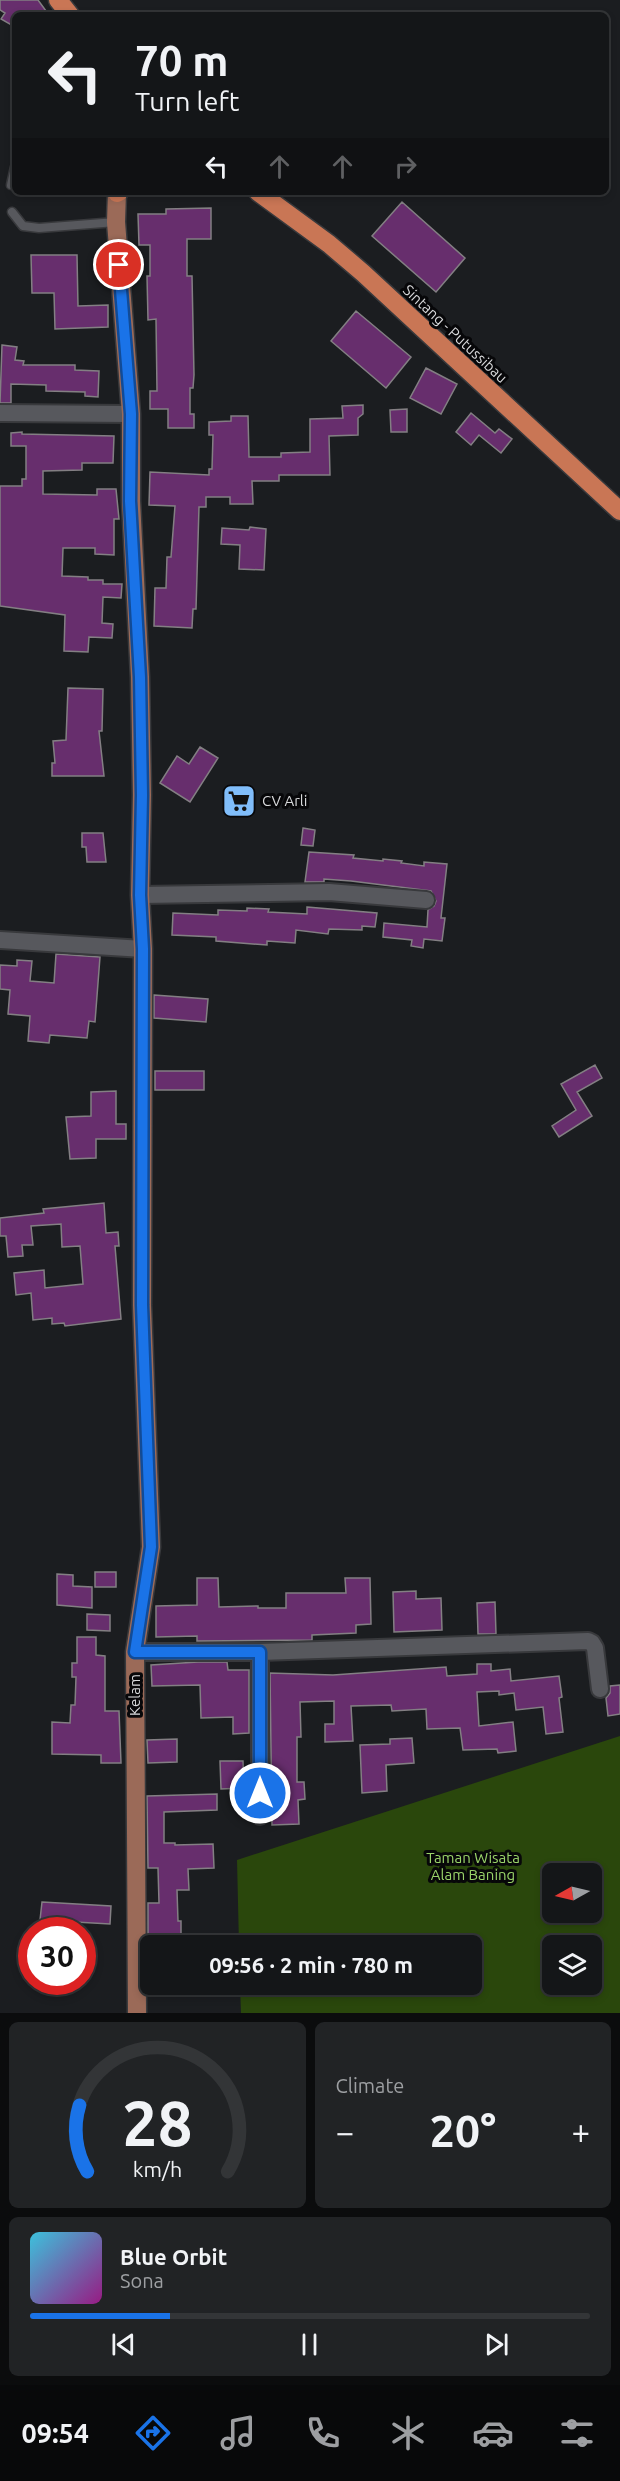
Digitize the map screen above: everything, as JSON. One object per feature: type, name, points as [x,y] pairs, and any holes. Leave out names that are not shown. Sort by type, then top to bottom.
[{"type":"highway","points":[[58,0],[68,12]]},
{"type":"highway","name":"Sintang - Putussibau","points":[[262,195],[329,244],[363,273],[620,511]]},
{"type":"main road","name":"Kelam","points":[[118,195],[116,222],[131,414],[130,501],[140,677],[142,795],[140,895],[143,949],[142,1305],[151,1547],[135,1652],[137,2013]]},
{"type":"street","points":[[0,413],[131,414]]},
{"type":"street","points":[[140,895],[329,892],[426,900]]},
{"type":"street","points":[[0,940],[143,949]]},
{"type":"street","points":[[135,1652],[260,1652],[588,1641],[595,1648],[600,1689]]},
{"type":"street","points":[[260,1652],[260,1816]]},
{"type":"lane","points":[[11,184],[12,180]]},
{"type":"lane","points":[[12,212],[23,226],[39,228],[116,222]]},
{"type":"green space","name":"Taman Wisata Alam Baning","points":[[620,1736],[620,2013],[241,2013],[240,1995],[482,1995],[482,1935],[239,1935],[237,1860]]},
{"type":"building","points":[[0,0],[38,0],[47,12],[12,12],[12,25],[1,19],[5,13],[0,10]]},
{"type":"building","points":[[402,202],[465,258],[436,292],[372,236]]},
{"type":"building","points":[[211,208],[211,239],[187,239],[187,276],[192,276],[194,375],[193,388],[190,388],[190,414],[194,414],[194,428],[168,428],[168,409],[150,409],[150,391],[157,391],[156,319],[148,320],[147,276],[150,276],[150,245],[139,245],[138,214],[166,214],[166,209]]},
{"type":"building","points":[[31,255],[77,255],[78,306],[108,305],[108,327],[55,329],[54,293],[32,293]]},
{"type":"building","points":[[356,311],[411,357],[386,388],[331,341]]},
{"type":"building","points":[[2,345],[17,347],[15,360],[24,361],[23,365],[75,365],[75,370],[99,371],[98,397],[85,396],[85,392],[46,391],[46,385],[11,384],[11,403],[0,403]]},
{"type":"building","points":[[426,368],[457,384],[441,414],[410,398]]},
{"type":"building","points":[[363,405],[363,414],[358,418],[358,435],[329,436],[330,475],[279,475],[279,481],[252,481],[253,504],[230,504],[230,497],[206,497],[206,507],[199,507],[196,609],[193,609],[192,628],[154,626],[155,588],[166,588],[167,557],[171,557],[175,506],[149,505],[150,472],[209,475],[209,469],[212,469],[213,435],[209,435],[209,422],[231,421],[231,416],[248,416],[249,457],[281,457],[281,453],[310,452],[310,419],[343,418],[342,406]]},
{"type":"building","points":[[407,409],[407,432],[391,432],[390,410]]},
{"type":"building","points":[[471,413],[495,433],[499,429],[512,439],[501,453],[479,435],[471,445],[456,432]]},
{"type":"building","points":[[22,432],[22,434],[114,436],[113,463],[82,463],[82,470],[43,471],[43,494],[97,495],[97,489],[116,489],[119,519],[114,519],[114,555],[95,554],[95,548],[63,548],[62,576],[88,577],[88,580],[103,580],[103,584],[122,584],[121,598],[103,597],[102,623],[113,624],[112,638],[89,637],[88,652],[64,651],[65,615],[0,606],[0,486],[22,486],[22,479],[26,479],[26,446],[11,446],[11,433]]},
{"type":"building","points":[[250,527],[266,529],[264,570],[239,569],[240,545],[221,544],[222,528],[249,530]]},
{"type":"building","points":[[68,688],[103,689],[102,731],[99,731],[104,776],[52,776],[52,763],[55,763],[53,741],[66,740]]},
{"type":"building","points":[[200,747],[218,758],[190,802],[160,783],[177,756],[189,764]]},
{"type":"building","points":[[303,828],[315,830],[313,846],[301,845]]},
{"type":"building","points":[[82,833],[103,833],[106,862],[87,862],[86,847],[82,847]]},
{"type":"building","points":[[309,852],[354,855],[353,858],[402,861],[401,863],[424,866],[424,862],[447,864],[441,918],[445,918],[442,941],[424,939],[423,948],[411,946],[412,940],[383,937],[384,923],[427,927],[428,910],[434,906],[436,901],[431,891],[324,879],[324,882],[305,882]]},
{"type":"building","points":[[307,907],[377,913],[375,927],[362,926],[362,930],[329,929],[328,934],[296,930],[295,943],[267,941],[267,945],[216,941],[216,937],[172,935],[173,913],[218,915],[218,910],[247,911],[247,908],[269,909],[268,912],[307,914]]},
{"type":"building","points":[[56,954],[100,957],[95,1022],[89,1021],[87,1038],[50,1035],[49,1043],[28,1041],[30,1016],[8,1014],[10,990],[0,989],[0,965],[17,966],[17,960],[32,961],[30,981],[54,983]]},
{"type":"building","points":[[154,995],[208,999],[206,1022],[154,1018]]},
{"type":"building","points":[[595,1065],[602,1078],[577,1092],[592,1116],[559,1137],[552,1126],[576,1110],[561,1084]]},
{"type":"building","points":[[155,1071],[204,1071],[204,1090],[155,1090]]},
{"type":"building","points":[[116,1091],[116,1124],[126,1124],[126,1139],[96,1139],[96,1158],[70,1159],[66,1117],[91,1116],[91,1092]]},
{"type":"building","points":[[104,1203],[106,1233],[118,1232],[119,1246],[115,1246],[121,1319],[65,1326],[64,1323],[52,1324],[52,1318],[33,1320],[31,1293],[16,1295],[14,1273],[44,1270],[45,1288],[83,1284],[80,1246],[62,1247],[61,1224],[31,1226],[33,1245],[22,1245],[23,1256],[8,1257],[6,1236],[0,1236],[0,1218],[44,1213],[43,1209]]},
{"type":"building","points":[[95,1572],[116,1572],[116,1587],[95,1587]]},
{"type":"building","points":[[57,1574],[73,1575],[73,1586],[92,1587],[92,1608],[57,1605]]},
{"type":"building","points":[[197,1578],[218,1578],[219,1607],[286,1608],[286,1593],[346,1593],[345,1578],[370,1578],[371,1624],[356,1625],[356,1633],[312,1635],[312,1640],[197,1641],[197,1636],[156,1637],[156,1606],[197,1605]]},
{"type":"building","points":[[416,1591],[416,1599],[441,1598],[442,1630],[394,1632],[393,1592]]},
{"type":"building","points":[[495,1602],[496,1634],[478,1634],[477,1603]]},
{"type":"building","points":[[87,1614],[110,1615],[110,1631],[87,1630]]},
{"type":"building","points":[[77,1637],[96,1637],[96,1655],[105,1656],[105,1711],[119,1711],[121,1763],[101,1763],[101,1755],[52,1754],[52,1722],[70,1723],[71,1705],[75,1705],[76,1677],[72,1677],[72,1663],[77,1663]]},
{"type":"building","points":[[227,1662],[228,1670],[249,1670],[249,1733],[233,1734],[233,1717],[201,1718],[200,1685],[152,1686],[151,1665]]},
{"type":"building","points":[[477,1664],[491,1664],[491,1671],[510,1669],[511,1681],[559,1676],[563,1732],[546,1734],[543,1707],[516,1710],[514,1693],[499,1695],[499,1691],[477,1692],[479,1726],[513,1722],[516,1751],[498,1753],[497,1749],[463,1750],[460,1728],[427,1729],[426,1709],[392,1711],[391,1705],[351,1706],[353,1741],[325,1742],[325,1724],[334,1724],[334,1701],[300,1702],[301,1737],[297,1737],[297,1782],[304,1782],[305,1799],[298,1800],[299,1824],[272,1825],[270,1673],[333,1675],[446,1667],[447,1676],[477,1674]]},
{"type":"building","points":[[620,1685],[620,1714],[608,1716],[606,1698],[610,1693],[610,1686]]},
{"type":"building","points":[[412,1738],[414,1763],[386,1765],[387,1791],[362,1793],[360,1745],[390,1744],[390,1739]]},
{"type":"building","points":[[177,1739],[177,1762],[148,1763],[147,1740]]},
{"type":"building","points":[[220,1761],[243,1761],[244,1788],[221,1789]]},
{"type":"building","points":[[217,1794],[217,1810],[164,1812],[164,1843],[213,1844],[214,1868],[188,1869],[189,1890],[177,1890],[181,1935],[148,1935],[148,1903],[159,1903],[158,1868],[148,1868],[147,1796]]},
{"type":"building","points":[[42,1902],[111,1906],[110,1924],[96,1923],[96,1917],[40,1917]]},
{"type":"place","name":"CV Arli","points":[[239,801]]},
{"type":"route","points":[[119,265],[131,414],[130,501],[140,677],[142,795],[140,895],[143,949],[142,1305],[151,1547],[135,1652],[260,1652],[260,1793]]}]
